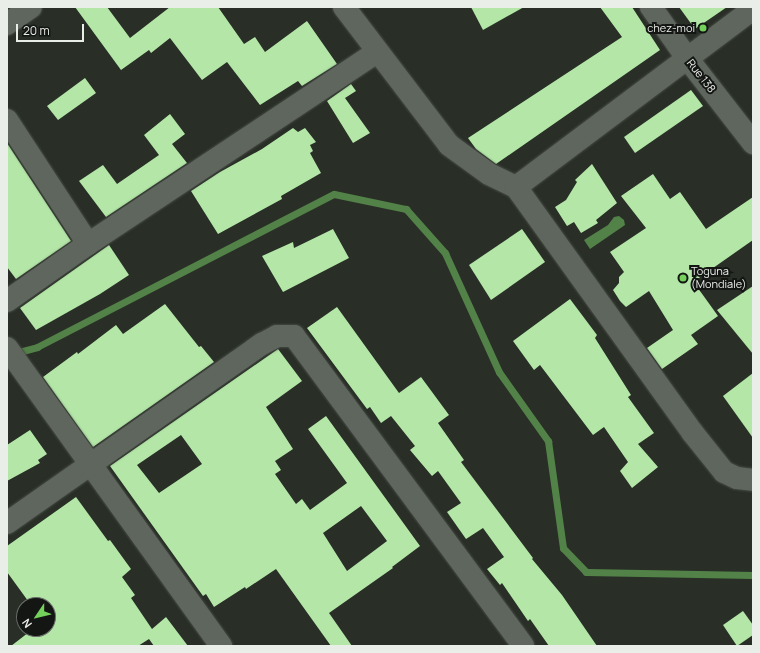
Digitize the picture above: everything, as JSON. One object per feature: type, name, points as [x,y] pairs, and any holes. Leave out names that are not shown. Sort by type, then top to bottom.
[{"type":"street","points":[[7,24],[31,7]]},
{"type":"street","points":[[344,7],[449,145],[489,174],[516,187],[692,432],[724,472],[736,478],[753,480]]},
{"type":"street","name":"Rue 138","points":[[651,7],[687,58],[753,143]]},
{"type":"street","points":[[516,187],[753,9]]},
{"type":"street","points":[[7,301],[88,244],[377,52]]},
{"type":"street","points":[[7,120],[88,244]]},
{"type":"street","points":[[7,524],[91,463],[262,344],[277,336],[294,336],[523,646]]},
{"type":"street","points":[[7,348],[221,646]]},
{"type":"shaded area","points":[[619,216],[624,220],[625,225],[590,249],[584,240],[608,225],[614,217]]},
{"type":"building","points":[[75,7],[107,7],[130,38],[170,7],[218,7],[244,44],[255,37],[265,52],[307,21],[337,64],[302,86],[298,81],[260,105],[227,62],[202,80],[170,38],[151,53],[149,50],[121,70]]},
{"type":"building","points":[[471,7],[524,7],[483,30]]},
{"type":"building","points":[[600,7],[632,7],[660,50],[496,164],[476,149],[468,138],[622,37]]},
{"type":"building","points":[[679,7],[727,7],[695,29]]},
{"type":"building","points":[[85,78],[96,93],[58,120],[47,106]]},
{"type":"building","points":[[351,84],[356,91],[345,98],[370,133],[353,143],[327,101]]},
{"type":"building","points":[[691,90],[703,106],[635,153],[624,137]]},
{"type":"building","points":[[170,114],[185,134],[172,144],[187,163],[106,217],[79,181],[103,165],[117,184],[159,155],[144,135]]},
{"type":"building","points":[[293,128],[298,132],[305,128],[316,142],[310,145],[313,151],[310,153],[321,173],[281,196],[282,199],[218,234],[191,191],[220,172],[262,149]]},
{"type":"building","points":[[7,143],[71,241],[16,279],[7,267]]},
{"type":"building","points":[[592,164],[617,203],[596,220],[598,223],[581,233],[574,222],[567,226],[555,207],[566,200],[577,182],[575,180]]},
{"type":"building","points":[[653,174],[670,199],[680,192],[706,229],[753,197],[753,240],[696,280],[697,282],[695,284],[718,316],[691,335],[698,344],[662,369],[647,348],[673,330],[649,291],[626,307],[620,301],[613,290],[619,283],[619,277],[624,272],[610,252],[646,228],[621,196]]},
{"type":"building","points":[[333,229],[349,258],[283,292],[262,256],[293,242],[294,248]]},
{"type":"building","points":[[522,229],[545,262],[491,300],[469,265]]},
{"type":"building","points":[[109,245],[129,275],[100,294],[36,330],[20,308]]},
{"type":"building","points":[[753,286],[753,354],[717,310]]},
{"type":"building","points":[[570,299],[597,335],[595,338],[631,395],[628,397],[654,433],[638,444],[658,467],[632,488],[620,471],[628,462],[604,427],[593,435],[540,365],[534,370],[513,341]]},
{"type":"building","points":[[165,304],[199,347],[201,346],[214,362],[93,447],[43,377],[77,352],[78,354],[116,325],[123,334]]},
{"type":"building","points":[[337,307],[399,393],[421,377],[449,415],[438,423],[464,460],[461,462],[533,558],[532,559],[562,595],[597,646],[549,646],[530,619],[528,621],[502,583],[500,585],[487,569],[504,557],[483,528],[466,539],[447,512],[461,503],[438,471],[432,476],[410,450],[415,446],[391,416],[381,423],[370,407],[367,409],[307,328]]},
{"type":"building","points":[[278,349],[302,381],[266,407],[293,449],[275,461],[281,470],[275,474],[296,504],[302,499],[310,510],[347,483],[308,429],[326,416],[420,546],[392,567],[393,568],[329,613],[352,646],[331,646],[276,569],[246,589],[245,587],[214,607],[206,594],[203,596],[110,466]],"holes":[[[181,435],[202,464],[159,493],[137,465]],[[361,506],[387,541],[347,571],[323,533]]]},
{"type":"building","points":[[753,373],[753,438],[723,396]]},
{"type":"building","points":[[30,430],[47,454],[38,460],[40,463],[7,481],[7,445]]},
{"type":"building","points":[[76,497],[108,541],[110,540],[131,569],[122,577],[135,595],[131,598],[152,629],[166,617],[188,646],[154,646],[149,639],[138,646],[11,646],[23,637],[56,637],[56,597],[25,597],[7,572],[7,546]]},
{"type":"building","points":[[743,611],[753,625],[753,635],[737,646],[723,625]]},
{"type":"waterway","points":[[15,353],[37,347],[334,194],[406,209],[445,253],[499,372],[548,441],[563,548],[586,572],[753,575]]},
{"type":"place","name":"chez-moi","points":[[703,28]]},
{"type":"place","name":"Toguna (Mondiale)","points":[[683,278]]}]
